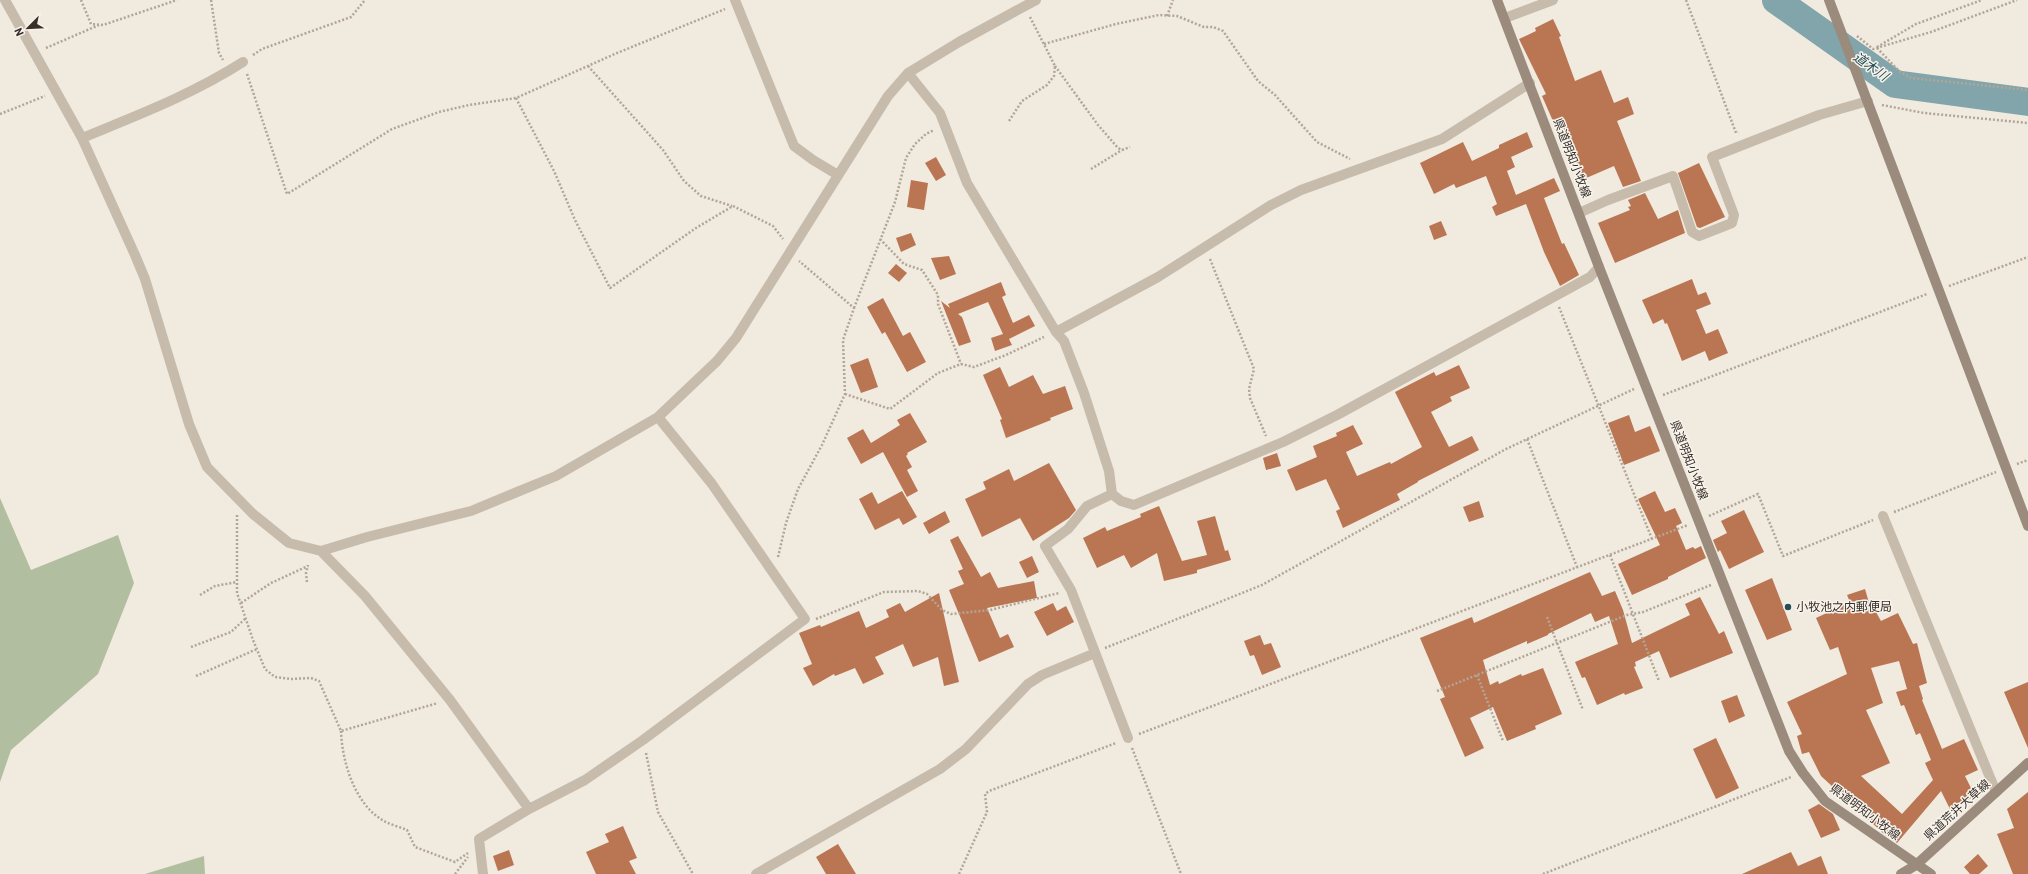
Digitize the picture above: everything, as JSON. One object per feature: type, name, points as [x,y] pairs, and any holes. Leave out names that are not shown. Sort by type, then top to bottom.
[{"type":"main road","name":"県道明知小牧線","points":[[1498,0],[1599,267],[1789,751],[1803,773],[1826,801],[1931,874]]},
{"type":"main road","points":[[1829,0],[1843,33],[1938,290],[2028,526]]},
{"type":"main road","name":"県道荒井大草線","points":[[1901,874],[1916,865],[2028,763]]},
{"type":"street","points":[[5,0],[82,138],[145,279],[189,424],[207,467],[253,514],[289,543],[317,550],[471,511],[556,476],[658,417],[717,361],[736,338],[888,96],[908,73],[1036,0]]},
{"type":"street","points":[[1505,18],[1553,0]]},
{"type":"street","points":[[736,2],[794,146],[812,160],[838,175]]},
{"type":"street","points":[[82,138],[164,105],[243,62]]},
{"type":"street","points":[[908,73],[940,113],[967,182],[1056,332],[1064,341],[1084,393],[1109,471],[1112,494],[1121,501],[1134,505],[1271,447],[1338,415],[1590,277],[1599,267]]},
{"type":"street","points":[[1056,332],[1158,277],[1277,202],[1302,190],[1442,139],[1530,83]]},
{"type":"street","points":[[1579,213],[1608,200],[1673,176],[1692,232],[1698,236],[1732,223],[1734,216],[1712,157],[1819,116],[1868,101]]},
{"type":"street","points":[[483,874],[478,839],[529,809],[585,780],[643,740],[805,619],[777,576],[712,484],[658,417]]},
{"type":"street","points":[[1112,494],[1087,506],[1068,529],[1045,546],[1071,590],[1128,738]]},
{"type":"street","points":[[1883,516],[1996,792]]},
{"type":"street","points":[[317,550],[365,596],[450,700],[529,809]]},
{"type":"street","points":[[756,874],[940,769],[966,749],[1028,684],[1042,675],[1095,653]]},
{"type":"path","points":[[81,0],[91,24],[103,25],[177,0]]},
{"type":"path","points":[[212,0],[219,53],[228,71]]},
{"type":"path","points":[[365,0],[351,17],[262,50],[243,62],[287,194],[392,129],[439,112],[469,105],[516,98],[736,2]]},
{"type":"path","points":[[1167,16],[1173,0]]},
{"type":"path","points":[[1686,0],[1736,133],[1744,130]]},
{"type":"path","points":[[1873,49],[1916,24],[1980,0]]},
{"type":"path","points":[[1873,49],[1931,32],[2017,0]]},
{"type":"path","points":[[1025,6],[1055,66],[1098,126],[1122,150]]},
{"type":"path","points":[[1044,44],[1116,24],[1159,16],[1177,16],[1204,27],[1213,27],[1223,31],[1258,81],[1274,95],[1317,142],[1366,166]]},
{"type":"path","points":[[1855,35],[1873,49]]},
{"type":"path","points":[[1877,48],[1899,71],[1911,78],[2028,90]]},
{"type":"path","points":[[588,66],[664,150],[684,181],[701,196],[733,206],[773,226],[800,263],[854,308]]},
{"type":"path","points":[[1009,121],[1022,101],[1047,85],[1054,76],[1055,66]]},
{"type":"path","points":[[516,98],[554,171],[575,220],[610,288],[696,228],[733,206]]},
{"type":"path","points":[[1868,101],[1924,113],[2028,124]]},
{"type":"path","points":[[777,576],[778,552],[798,489],[822,445],[845,394],[843,340],[895,202],[906,158],[914,144],[926,134],[945,125]]},
{"type":"path","points":[[1091,169],[1122,150],[1130,147]]},
{"type":"path","points":[[880,239],[904,264],[922,270],[930,281],[938,295],[938,304],[961,364]]},
{"type":"path","points":[[1205,247],[1254,369],[1249,389],[1250,398],[1271,447]]},
{"type":"path","points":[[1652,400],[2028,257]]},
{"type":"path","points":[[1554,297],[1652,539]]},
{"type":"path","points":[[845,394],[890,409],[938,372],[961,364],[974,367],[1006,356],[1056,332]]},
{"type":"path","points":[[1095,653],[1262,585],[1506,449],[1645,384]]},
{"type":"path","points":[[1527,439],[1577,567]]},
{"type":"path","points":[[959,874],[987,812],[985,794],[989,791],[1652,539],[1758,494],[1782,556],[2006,468]]},
{"type":"path","points":[[238,498],[238,593],[265,669],[275,677],[291,680],[311,678],[319,682],[341,731],[342,744],[350,775],[359,794],[370,810],[384,821],[407,830],[416,847],[455,862],[479,844]]},
{"type":"path","points":[[307,582],[306,573],[308,566],[317,550]]},
{"type":"path","points":[[1610,555],[1659,680]]},
{"type":"path","points":[[241,603],[271,583],[308,566]]},
{"type":"path","points":[[1437,691],[1557,643],[1722,581]]},
{"type":"path","points":[[200,595],[215,586],[237,582]]},
{"type":"path","points":[[805,619],[814,620],[890,591],[918,591],[927,594],[942,610],[951,614],[990,610],[1071,590]]},
{"type":"path","points":[[1548,617],[1583,710]]},
{"type":"path","points":[[191,647],[231,632],[246,618]]},
{"type":"path","points":[[196,676],[257,649]]},
{"type":"path","points":[[1477,675],[1503,741]]},
{"type":"path","points":[[341,731],[450,700]]},
{"type":"path","points":[[1128,738],[1181,874]]},
{"type":"path","points":[[643,740],[658,812],[693,874]]},
{"type":"path","points":[[1543,874],[1803,773]]},
{"type":"green space","points":[[0,498],[31,570],[118,535],[134,583],[98,674],[11,750],[0,782]]},
{"type":"green space","points":[[204,856],[205,874],[145,874]]},
{"type":"building","points":[[1553,19],[1561,36],[1559,37],[1575,81],[1601,70],[1614,103],[1628,97],[1634,114],[1617,121],[1641,181],[1623,187],[1614,166],[1584,179],[1568,142],[1563,144],[1542,96],[1546,94],[1519,39],[1536,31],[1535,28]]},
{"type":"building","points":[[1527,132],[1533,147],[1511,157],[1515,167],[1507,171],[1516,195],[1554,178],[1560,191],[1544,198],[1562,244],[1564,243],[1579,275],[1560,286],[1544,252],[1526,204],[1496,216],[1492,207],[1497,204],[1486,176],[1456,188],[1454,184],[1434,194],[1420,163],[1463,142],[1472,161],[1499,148],[1499,145]]},
{"type":"building","points":[[936,157],[946,175],[936,181],[925,163]]},
{"type":"building","points":[[1699,163],[1725,217],[1700,228],[1697,227],[1678,173]]},
{"type":"building","points":[[911,180],[928,183],[924,210],[907,207]]},
{"type":"building","points":[[1645,193],[1658,219],[1678,210],[1685,233],[1615,263],[1598,223],[1630,210],[1628,207],[1631,206],[1628,200]]},
{"type":"building","points":[[1441,221],[1447,235],[1434,240],[1429,226]]},
{"type":"building","points":[[911,233],[916,245],[901,252],[896,238]]},
{"type":"building","points":[[949,256],[956,274],[940,280],[931,258]]},
{"type":"building","points":[[896,264],[907,273],[899,282],[888,273]]},
{"type":"building","points":[[1692,279],[1698,295],[1706,292],[1711,304],[1696,310],[1706,334],[1718,329],[1728,353],[1709,361],[1705,351],[1682,361],[1667,323],[1665,324],[1663,319],[1653,324],[1642,300]]},
{"type":"building","points":[[1001,282],[1006,295],[1002,297],[1013,323],[1029,315],[1035,326],[1009,339],[1012,345],[995,351],[991,338],[1003,334],[988,302],[958,314],[962,317],[971,342],[959,346],[941,301],[950,308],[948,304]]},
{"type":"building","points":[[883,298],[903,336],[910,332],[926,362],[907,372],[885,332],[882,334],[867,307]]},
{"type":"building","points":[[868,358],[878,387],[861,393],[850,365]]},
{"type":"building","points":[[1459,365],[1470,388],[1450,397],[1452,401],[1431,412],[1449,447],[1472,436],[1479,450],[1418,481],[1397,494],[1400,500],[1343,528],[1336,511],[1340,509],[1326,479],[1296,491],[1287,470],[1317,457],[1313,446],[1337,436],[1336,433],[1353,425],[1363,444],[1346,452],[1357,476],[1390,462],[1391,464],[1422,447],[1395,392],[1434,372],[1436,376]]},
{"type":"building","points":[[1000,367],[1009,387],[1033,375],[1043,394],[1065,386],[1073,409],[1050,418],[1051,420],[1006,438],[1000,420],[1002,419],[983,375]]},
{"type":"building","points":[[910,413],[927,442],[907,453],[908,454],[906,456],[912,467],[907,470],[918,491],[907,497],[883,452],[861,464],[847,438],[863,429],[871,443],[900,425],[897,420]]},
{"type":"building","points":[[1629,415],[1635,432],[1650,426],[1660,451],[1624,465],[1608,423]]},
{"type":"building","points":[[1277,453],[1281,466],[1266,470],[1263,458]]},
{"type":"building","points":[[1049,463],[1076,510],[1069,518],[1033,541],[1020,518],[982,537],[965,499],[986,489],[983,482],[1009,469],[1014,481]]},
{"type":"building","points":[[902,491],[917,517],[903,525],[899,518],[875,530],[859,499],[872,492],[878,504]]},
{"type":"building","points":[[1655,491],[1665,512],[1675,508],[1682,523],[1676,526],[1686,550],[1693,547],[1695,549],[1701,546],[1706,558],[1668,577],[1668,579],[1632,595],[1618,564],[1660,545],[1638,499]]},
{"type":"building","points":[[1479,501],[1484,517],[1469,522],[1463,507]]},
{"type":"building","points":[[1159,506],[1182,561],[1207,555],[1197,521],[1215,516],[1225,551],[1228,550],[1231,560],[1197,570],[1197,573],[1164,581],[1157,553],[1131,568],[1124,555],[1097,568],[1083,538],[1105,527],[1107,531],[1141,517],[1140,514]]},
{"type":"building","points":[[1744,510],[1764,552],[1729,569],[1720,550],[1718,552],[1713,540],[1727,533],[1721,521]]},
{"type":"building","points":[[945,511],[950,522],[929,534],[923,523]]},
{"type":"building","points":[[958,536],[981,577],[990,572],[998,588],[1034,581],[1037,598],[987,608],[1000,638],[1008,634],[1014,647],[979,662],[949,590],[964,584],[958,571],[963,569],[950,540]]},
{"type":"building","points":[[1032,556],[1039,572],[1027,578],[1019,562]]},
{"type":"building","points":[[1590,572],[1602,596],[1615,591],[1623,610],[1632,643],[1690,615],[1685,604],[1700,597],[1719,634],[1724,631],[1733,653],[1670,678],[1659,651],[1635,662],[1636,666],[1634,667],[1643,688],[1625,695],[1624,693],[1597,705],[1585,677],[1582,678],[1575,662],[1618,644],[1609,616],[1595,622],[1591,613],[1548,635],[1527,644],[1527,641],[1483,660],[1490,685],[1498,681],[1499,684],[1521,674],[1522,676],[1543,668],[1562,714],[1535,726],[1536,729],[1507,741],[1493,707],[1470,718],[1484,748],[1465,757],[1440,699],[1445,697],[1420,638],[1472,617],[1474,623]]},
{"type":"building","points":[[1772,578],[1792,630],[1767,640],[1745,590]]},
{"type":"building","points":[[1865,589],[1872,613],[1876,612],[1881,621],[1898,613],[1913,644],[1917,643],[1927,683],[1919,686],[1922,700],[1942,749],[1964,739],[1978,770],[1965,776],[1975,796],[1950,809],[1941,791],[1897,843],[1883,833],[1821,776],[1809,752],[1802,754],[1797,736],[1802,734],[1787,702],[1847,674],[1838,647],[1830,650],[1816,618],[1850,602],[1847,595]],"holes":[[[1899,661],[1907,689],[1896,692],[1901,706],[1904,705],[1916,735],[1920,733],[1931,760],[1925,763],[1933,780],[1902,814],[1861,776],[1890,763],[1866,710],[1883,703],[1871,668]]]},
{"type":"building","points":[[939,593],[959,682],[944,686],[938,657],[913,667],[903,644],[875,657],[884,674],[863,684],[855,668],[835,676],[834,674],[813,686],[803,668],[812,664],[799,633],[820,625],[821,627],[859,611],[866,628],[889,617],[886,610],[900,603],[905,612]]},
{"type":"building","points":[[1053,603],[1057,611],[1066,606],[1074,622],[1047,636],[1034,612]]},
{"type":"building","points":[[1260,635],[1264,645],[1271,643],[1281,667],[1262,675],[1254,655],[1250,656],[1244,641]]},
{"type":"building","points":[[2028,682],[2028,748],[2004,692]]},
{"type":"building","points":[[1737,695],[1745,716],[1729,723],[1721,701]]},
{"type":"building","points":[[1716,738],[1739,788],[1716,799],[1693,749]]},
{"type":"building","points":[[2028,792],[2028,874],[2013,874],[1997,834],[2014,828],[2007,809]]},
{"type":"building","points":[[1819,804],[1833,814],[1840,830],[1821,838],[1808,810]]},
{"type":"building","points":[[623,826],[637,858],[629,861],[636,874],[596,874],[586,852],[609,842],[605,834]]},
{"type":"building","points":[[838,844],[856,874],[826,874],[816,857]]},
{"type":"building","points":[[509,850],[514,865],[498,871],[493,856]]},
{"type":"building","points":[[1791,852],[1798,866],[1821,856],[1828,874],[1742,874]]},
{"type":"building","points":[[1978,854],[1988,866],[1979,874],[1970,874],[1964,867]]},
{"type":"waterway","name":"道木川","points":[[1776,0],[1895,84],[2028,102]]},
{"type":"place","name":"小牧池之内郵便局","points":[[1788,607]]}]
